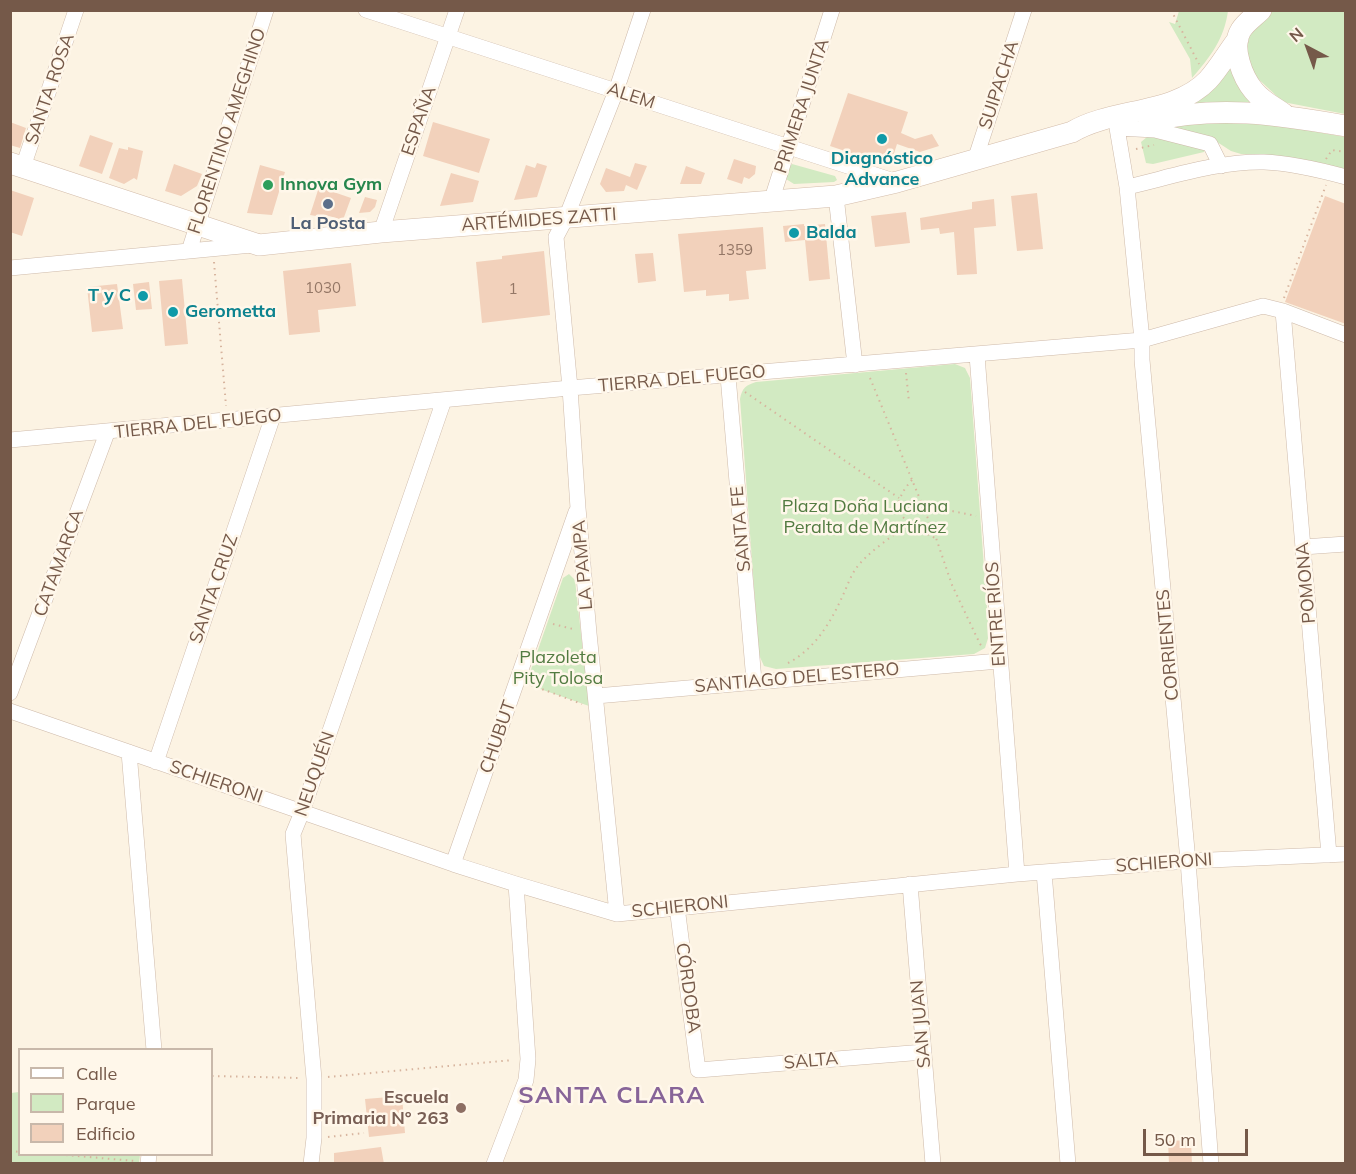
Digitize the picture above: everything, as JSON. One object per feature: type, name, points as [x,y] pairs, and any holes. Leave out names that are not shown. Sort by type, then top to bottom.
[{"type":"main road","name":"ARTÉMIDES ZATTI","points":[[17,165],[260,244],[381,232],[837,196],[897,182],[1072,132],[1086,124],[1172,102],[1208,81],[1239,26],[1261,10]]},
{"type":"main road","points":[[1239,26],[1238,56],[1245,77],[1254,92],[1287,116]]},
{"type":"main road","name":"ARTÉMIDES ZATTI","points":[[1072,132],[1086,134],[1167,117],[1202,113],[1256,112],[1346,126]]},
{"type":"street","name":"SANTA ROSA","points":[[17,165],[76,10]]},
{"type":"street","name":"FLORENTINO AMEGHINO","points":[[189,251],[266,10]]},
{"type":"street","name":"ALEM","points":[[366,10],[897,182]]},
{"type":"street","name":"ESPAÑA","points":[[381,232],[457,10]]},
{"type":"street","name":"LA PAMPA","points":[[617,914],[589,633],[556,237],[566,218],[616,91],[643,10]]},
{"type":"street","name":"PRIMERA JUNTA","points":[[771,202],[832,10]]},
{"type":"street","name":"SUIPACHA","points":[[975,160],[1024,10]]},
{"type":"street","points":[[1117,128],[1155,130],[1210,144],[1221,166]]},
{"type":"street","name":"CORRIENTES","points":[[1117,128],[1127,187],[1142,340],[1188,861],[1211,1164]]},
{"type":"street","points":[[1127,187],[1221,166],[1264,162],[1326,171],[1346,177]]},
{"type":"street","points":[[837,196],[860,364]]},
{"type":"street","points":[[10,268],[260,244]]},
{"type":"street","name":"TIERRA DEL FUEGO","points":[[10,440],[107,433],[570,388],[1142,340],[1263,306],[1280,310],[1346,335]]},
{"type":"street","name":"POMONA","points":[[1280,310],[1329,855]]},
{"type":"street","name":"ENTRE RÍOS","points":[[977,355],[1017,874]]},
{"type":"street","name":"SANTA FE","points":[[728,376],[754,681]]},
{"type":"street","name":"NEUQUÉN","points":[[311,1164],[314,1138],[314,1079],[293,834],[444,400]]},
{"type":"street","name":"SANTA CRUZ","points":[[156,762],[273,416]]},
{"type":"street","name":"CATAMARCA","points":[[10,693],[107,433]]},
{"type":"street","name":"CHUBUT","points":[[453,864],[578,508]]},
{"type":"street","points":[[1303,547],[1346,544]]},
{"type":"street","name":"SANTIAGO DEL ESTERO","points":[[596,703],[754,681],[999,661]]},
{"type":"street","name":"SCHIERONI","points":[[10,711],[453,864],[617,914],[677,906],[1017,874],[1188,861],[1346,854]]},
{"type":"street","points":[[129,752],[154,1048]]},
{"type":"street","points":[[1044,872],[1068,1164]]},
{"type":"street","points":[[494,1164],[526,1080],[528,1059],[516,884]]},
{"type":"street","name":"SAN JUAN","points":[[910,884],[933,1164]]},
{"type":"street","name":"CÓRDOBA","points":[[677,906],[698,1070]]},
{"type":"street","name":"SALTA","points":[[698,1070],[924,1052]]},
{"type":"path","points":[[1171,10],[1208,81]]},
{"type":"path","points":[[1121,152],[1163,143],[1175,135]]},
{"type":"path","points":[[1280,310],[1326,187],[1327,155],[1332,150],[1346,152]]},
{"type":"path","points":[[213,249],[227,421]]},
{"type":"path","points":[[905,361],[909,402]]},
{"type":"path","points":[[860,364],[912,480],[952,585],[980,644],[999,661]]},
{"type":"path","points":[[728,376],[747,394],[899,498]]},
{"type":"path","points":[[912,480],[899,498],[898,507],[902,517],[908,524],[936,538]]},
{"type":"path","points":[[922,505],[976,516],[989,515]]},
{"type":"path","points":[[786,665],[796,659],[827,628],[854,570],[908,524]]},
{"type":"path","points":[[538,620],[589,633]]},
{"type":"path","points":[[518,680],[596,703]]},
{"type":"path","points":[[213,1076],[314,1079],[528,1059]]},
{"type":"path","points":[[314,1138],[364,1133]]},
{"type":"path","points":[[73,1156],[148,1160]]},
{"type":"green space","points":[[1179,11],[1228,11],[1216,47],[1192,78],[1190,59],[1169,22],[1175,24]]},
{"type":"green space","points":[[1275,11],[1345,11],[1345,114],[1283,102],[1252,73],[1245,50],[1246,38],[1270,13]]},
{"type":"green space","points":[[1227,68],[1233,69],[1256,104],[1195,104]]},
{"type":"green space","points":[[1202,122],[1277,125],[1345,137],[1345,172],[1266,155],[1241,154],[1231,151],[1211,138],[1171,128],[1172,125]]},
{"type":"green space","points":[[1157,136],[1206,148],[1204,152],[1153,164],[1146,163],[1141,142],[1147,137]]},
{"type":"green space","points":[[792,164],[835,176],[837,180],[794,184],[786,179]]},
{"type":"green space","name":"Plaza Doña Luciana Peralta de Martínez","points":[[955,364],[965,368],[970,378],[989,635],[985,648],[974,654],[776,669],[764,666],[759,655],[740,399],[743,390],[756,382]]},
{"type":"green space","name":"Plazoleta Pity Tolosa","points":[[569,574],[575,580],[589,706],[526,684],[563,578]]},
{"type":"green space","points":[[18,1092],[18,1156],[140,1156],[139,1163],[11,1163],[11,1093]]},
{"type":"building","points":[[848,93],[908,112],[901,133],[915,139],[932,134],[939,146],[920,152],[897,144],[890,166],[830,146]]},
{"type":"building","points":[[10,122],[26,128],[20,148],[10,145]]},
{"type":"building","points":[[433,122],[490,139],[479,173],[423,156]]},
{"type":"building","points":[[90,135],[113,143],[102,174],[79,166]]},
{"type":"building","points":[[128,147],[143,151],[137,180],[134,178],[124,184],[109,178],[119,148],[128,150]]},
{"type":"building","points":[[734,159],[756,166],[755,174],[749,179],[744,177],[742,184],[727,179]]},
{"type":"building","points":[[537,163],[547,166],[537,197],[514,200],[526,165],[535,168]]},
{"type":"building","points":[[635,163],[647,166],[637,190],[626,185],[624,191],[606,192],[600,184],[606,168],[630,177]]},
{"type":"building","points":[[174,164],[202,174],[197,186],[181,196],[165,191]]},
{"type":"building","name":"Innova Gym","points":[[260,165],[285,172],[272,215],[247,213]]},
{"type":"building","points":[[686,166],[705,173],[701,184],[680,184]]},
{"type":"building","points":[[451,173],[479,181],[473,202],[440,206]]},
{"type":"building","points":[[319,187],[351,198],[343,220],[329,216],[328,218],[310,215]]},
{"type":"building","points":[[10,190],[34,198],[22,236],[10,232]]},
{"type":"building","points":[[1037,193],[1043,249],[1017,251],[1011,196]]},
{"type":"building","points":[[1325,196],[1346,204],[1346,324],[1285,302]]},
{"type":"building","points":[[365,197],[377,200],[375,207],[370,212],[359,213]]},
{"type":"building","points":[[994,199],[996,226],[974,228],[977,274],[957,275],[954,232],[940,234],[939,228],[921,230],[920,218],[972,209],[972,202]]},
{"type":"building","points":[[906,212],[910,243],[875,247],[871,216]]},
{"type":"building","points":[[804,224],[804,226],[825,224],[830,279],[809,281],[805,240],[785,242],[783,226]]},
{"type":"building","points":[[763,227],[766,269],[746,271],[749,299],[729,301],[729,294],[706,296],[706,290],[684,292],[678,234]]},
{"type":"building","points":[[544,251],[550,315],[482,323],[476,262]]},
{"type":"building","points":[[653,253],[656,281],[638,283],[635,254]]},
{"type":"building","points":[[351,263],[356,306],[318,310],[320,332],[289,335],[283,271]]},
{"type":"building","name":"Gerometta","points":[[182,279],[188,344],[165,346],[159,281]]},
{"type":"building","name":"T y C","points":[[149,282],[152,309],[136,310],[133,284]]},
{"type":"building","points":[[117,284],[123,329],[92,332],[87,287]]},
{"type":"building","points":[[402,1096],[405,1133],[369,1137],[365,1099]]},
{"type":"building","points":[[1191,1140],[1192,1164],[1169,1164],[1168,1141]]},
{"type":"building","points":[[381,1147],[384,1164],[334,1164],[334,1153]]},
{"type":"place","name":"Diagnóstico Advance","points":[[882,139]]},
{"type":"place","name":"Innova Gym","points":[[268,185]]},
{"type":"place","name":"La Posta","points":[[328,204]]},
{"type":"place","name":"Balda","points":[[794,233]]},
{"type":"place","name":"T y C","points":[[143,296]]},
{"type":"place","name":"Gerometta","points":[[173,312]]},
{"type":"place","name":"Escuela Primaria N° 263","points":[[461,1108]]},
{"type":"district","name":"SANTA CLARA","points":[[612,1096]]}]
